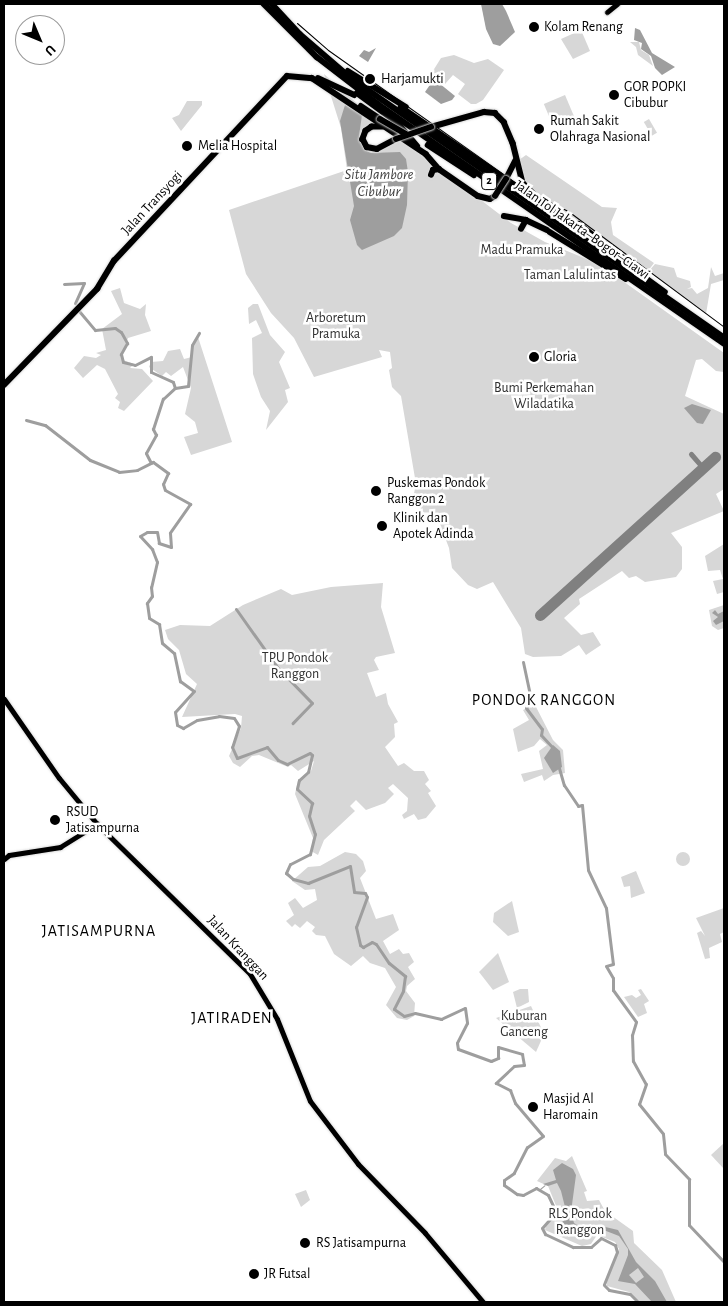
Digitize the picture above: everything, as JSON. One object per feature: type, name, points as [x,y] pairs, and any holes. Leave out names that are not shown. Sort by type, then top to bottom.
[{"type":"highway","name":"Jalan Tol Jakarta–Bogor–Ciawi","points":[[264,4],[291,33],[334,71],[502,190],[688,315],[724,337]]},
{"type":"highway","name":"Jalan Tol Jakarta–Bogor–Ciawi","points":[[272,4],[319,52],[364,88],[688,315],[724,344]]},
{"type":"highway","points":[[319,52],[424,120],[443,123]]},
{"type":"highway","points":[[334,71],[387,115],[426,154]]},
{"type":"highway","name":"Jalan Transyogi","points":[[4,383],[91,292],[104,275],[113,257],[201,165],[283,74],[302,72],[318,78],[383,126],[426,154],[439,169],[478,196],[490,199],[495,196],[515,164],[516,149]]},
{"type":"highway","name":"Jalan Transyogi","points":[[252,108],[287,76],[308,77],[373,114],[401,134],[408,134]]},
{"type":"highway","points":[[318,78],[354,95]]},
{"type":"highway","points":[[401,107],[634,265],[688,315]]},
{"type":"highway","points":[[383,126],[372,126],[366,131],[363,139],[368,148],[377,149],[408,134],[443,123],[484,112],[495,113],[504,122],[516,149],[524,182],[556,212]]},
{"type":"highway","points":[[373,114],[386,119],[387,115]]},
{"type":"highway","points":[[414,128],[427,144],[502,190]]},
{"type":"highway","points":[[431,175],[433,170],[439,169]]},
{"type":"highway","points":[[504,216],[526,220],[548,231],[688,315]]},
{"type":"highway","points":[[521,229],[526,220]]},
{"type":"highway","points":[[576,224],[653,282]]},
{"type":"main road","points":[[607,12],[617,4]]},
{"type":"main road","name":"Jalan Kranggan","points":[[4,699],[59,778],[96,824],[252,976],[274,1013],[310,1101],[358,1164],[429,1238],[483,1302]]},
{"type":"main road","points":[[4,859],[9,855],[60,847],[96,824]]},
{"type":"green space","points":[[581,30],[590,51],[573,59],[561,39]]},
{"type":"green space","points":[[630,42],[639,42],[641,50],[649,55],[653,66],[638,55],[636,47]]},
{"type":"green space","points":[[454,55],[474,63],[488,59],[504,70],[483,100],[476,104],[471,104],[458,94],[465,84],[453,75],[445,84],[431,74],[441,58]]},
{"type":"green space","name":"Bumi Perkemahan Wiladatika","points":[[324,74],[381,125],[363,137],[371,150],[401,139],[511,223],[545,242],[599,264],[724,353],[724,372],[716,371],[702,359],[696,360],[685,396],[724,414],[724,489],[716,494],[724,511],[671,533],[682,547],[682,569],[676,577],[645,582],[636,576],[629,578],[622,571],[579,599],[580,604],[564,618],[581,635],[593,632],[601,645],[586,655],[579,645],[561,656],[533,657],[525,654],[521,628],[493,582],[477,589],[468,585],[452,568],[449,548],[436,514],[425,514],[413,498],[416,484],[401,396],[392,387],[389,370],[392,368],[390,352],[379,350],[382,357],[314,377],[294,338],[271,313],[246,274],[229,210],[347,170],[341,128]]},
{"type":"green space","points":[[565,95],[575,118],[554,127],[544,104]]},
{"type":"green space","points":[[187,101],[202,101],[202,105],[181,131],[172,118],[179,115]]},
{"type":"green space","points":[[649,119],[657,133],[652,136],[644,122]]},
{"type":"green space","points":[[526,155],[602,207],[617,208],[611,222],[613,235],[654,263],[648,271],[534,191],[524,179],[519,160]]},
{"type":"green space","points":[[655,264],[674,268],[677,277],[690,281],[691,287],[687,289],[692,288],[697,294],[708,288],[711,267],[715,276],[724,273],[724,280],[711,284],[706,314],[649,271]]},
{"type":"green space","points":[[120,288],[124,303],[140,309],[146,304],[145,315],[151,331],[128,338],[122,354],[123,360],[134,364],[130,368],[142,369],[153,381],[124,411],[118,408],[120,402],[115,398],[118,394],[105,369],[97,365],[83,378],[74,368],[84,356],[96,358],[101,355],[96,353],[106,350],[102,329],[122,314],[111,291]]},
{"type":"green space","points":[[253,304],[258,304],[270,335],[285,352],[279,362],[290,388],[285,390],[288,402],[266,430],[270,411],[261,397],[253,374],[252,338],[262,333],[256,320],[249,324],[248,308]]},
{"type":"green space","points":[[198,337],[232,442],[191,455],[184,437],[198,433],[195,422],[185,414],[191,388],[183,367],[171,376],[166,372],[162,376],[149,367],[151,362],[163,361],[168,351],[180,349],[184,359],[192,357],[193,343]]},
{"type":"green space","points":[[724,544],[724,592],[717,594],[713,581],[723,579],[720,570],[708,571],[705,556]]},
{"type":"green space","name":"TPU Pondok Ranggon","points":[[383,583],[381,607],[395,653],[376,657],[374,660],[379,670],[367,673],[376,697],[386,693],[388,704],[398,722],[394,724],[395,737],[385,747],[398,766],[404,763],[414,771],[424,771],[429,780],[425,784],[431,791],[428,793],[436,806],[426,818],[418,820],[414,814],[404,819],[402,815],[407,811],[408,798],[393,784],[388,788],[394,794],[385,803],[366,810],[356,800],[350,806],[355,811],[324,840],[318,855],[311,851],[313,838],[295,794],[298,780],[311,771],[314,761],[298,771],[291,765],[288,767],[259,755],[252,756],[240,767],[233,763],[229,756],[241,728],[242,716],[235,714],[182,717],[197,684],[186,674],[179,650],[168,639],[165,630],[180,625],[210,626],[243,605],[281,589],[292,595],[331,587]]},
{"type":"green space","points":[[724,605],[724,628],[718,630],[712,626],[709,610]]},
{"type":"green space","points":[[535,705],[553,740],[563,750],[565,773],[553,775],[544,781],[542,775],[524,782],[521,774],[543,769],[539,751],[547,745],[540,739],[534,746],[518,752],[513,729],[529,720],[523,710]]},
{"type":"green space","points":[[345,852],[356,854],[363,861],[366,871],[360,878],[376,919],[393,914],[399,930],[383,941],[390,954],[399,949],[403,954],[409,953],[414,962],[408,967],[415,979],[407,986],[406,991],[415,1003],[414,1016],[407,1020],[397,1018],[386,1005],[396,987],[385,968],[370,963],[363,956],[351,966],[334,954],[325,936],[316,935],[312,931],[315,927],[307,921],[300,928],[295,924],[292,927],[286,921],[294,915],[288,903],[295,898],[303,908],[317,900],[315,889],[305,890],[292,881],[308,867],[320,866]]},
{"type":"green space","points":[[683,852],[688,854],[690,859],[688,864],[683,866],[678,864],[676,859],[678,854]]},
{"type":"green space","points":[[636,871],[645,893],[631,898],[630,886],[624,887],[621,877]]},
{"type":"green space","points":[[512,901],[519,932],[508,936],[493,922],[494,913]]},
{"type":"green space","points":[[724,908],[724,932],[720,934],[722,942],[709,948],[710,958],[705,959],[697,933],[701,931],[705,936],[696,918]]},
{"type":"green space","points":[[498,953],[509,982],[493,990],[479,972]]},
{"type":"green space","points":[[520,989],[528,989],[529,1002],[517,1008],[513,992]]},
{"type":"green space","points":[[641,989],[649,1001],[644,1004],[647,1013],[638,1017],[624,997],[632,995],[636,998],[641,995],[638,990]]},
{"type":"green space","name":"Kuburan Ganceng","points":[[531,1006],[544,1034],[536,1052],[496,1018]]},
{"type":"green space","points":[[724,1143],[724,1169],[711,1155]]},
{"type":"green space","name":"RLS Pondok Ranggon","points":[[572,1156],[587,1191],[584,1192],[587,1201],[599,1200],[605,1211],[633,1231],[634,1243],[662,1270],[676,1302],[640,1302],[629,1292],[607,1286],[606,1281],[619,1249],[615,1242],[597,1235],[591,1244],[582,1246],[545,1230],[546,1225],[559,1213],[548,1186],[537,1181],[555,1158],[566,1161]]},
{"type":"green space","points":[[306,1190],[310,1200],[301,1207],[295,1194]]},
{"type":"water","points":[[481,4],[502,4],[506,11],[515,32],[500,46],[493,44],[486,29]]},
{"type":"water","points":[[635,28],[640,30],[652,53],[675,67],[662,75],[655,68],[651,56],[641,49],[642,43],[634,40]]},
{"type":"water","points":[[376,48],[368,62],[359,56],[364,50],[369,52]]},
{"type":"water","points":[[434,79],[455,96],[452,100],[441,104],[425,92]]},
{"type":"water","name":"Situ Jambore Cibubur","points":[[345,105],[362,115],[359,136],[364,150],[371,153],[400,152],[406,159],[408,172],[407,205],[402,228],[394,236],[362,250],[357,245],[350,220],[354,206],[340,121]]},
{"type":"water","points":[[692,404],[711,410],[703,424],[697,423],[684,408]]},
{"type":"water","points":[[715,610],[718,614],[724,611],[724,621],[716,625],[713,621],[718,617],[712,613]]},
{"type":"water","points":[[553,745],[560,751],[562,767],[553,773],[544,758]]},
{"type":"water","points":[[562,1163],[573,1169],[576,1175],[571,1212],[574,1223],[586,1231],[597,1225],[618,1230],[636,1262],[655,1281],[667,1302],[652,1302],[635,1284],[618,1281],[628,1255],[628,1249],[619,1236],[601,1229],[585,1237],[559,1227],[567,1215],[561,1191],[557,1183],[548,1186],[543,1184],[556,1180],[553,1170]],"holes":[[[638,1268],[644,1277],[636,1283],[629,1275]]]},
{"type":"waterway","points":[[64,284],[84,283],[75,303]]},
{"type":"waterway","points":[[79,311],[95,330],[115,328],[121,332],[127,343],[121,354],[123,362],[135,365],[151,357],[151,372],[173,382],[175,388]]},
{"type":"waterway","points":[[151,463],[146,453],[156,435],[153,429],[163,399],[175,388],[188,386],[192,345],[199,333]]},
{"type":"waterway","points":[[26,420],[45,425],[90,460],[119,472],[137,470],[153,462],[168,473],[163,484],[165,490],[190,504],[170,533],[171,547],[159,543],[157,532],[147,532],[140,536],[152,549],[157,562],[151,587],[152,596],[147,603],[149,618],[159,624],[162,643],[174,653],[180,681],[194,691],[175,712],[177,725],[183,728],[197,720],[219,716],[234,718],[239,726],[232,747],[237,758],[267,747],[278,760],[287,764],[310,753],[312,755],[308,772],[299,780],[297,789],[312,803],[309,816],[315,834],[310,854],[290,864],[286,873],[293,879],[308,883],[350,866],[354,892],[365,893],[367,897],[356,927],[360,945],[363,947],[372,942],[376,944],[389,963],[405,976],[403,991],[394,1009],[404,1016],[415,1013],[441,1019],[465,1008],[467,1023],[457,1043],[458,1049],[491,1061],[498,1058],[498,1047],[522,1054],[524,1065],[514,1066],[496,1083],[510,1090],[515,1103],[543,1136],[527,1147],[514,1173],[504,1180],[504,1185],[517,1194],[523,1195],[536,1188],[548,1195],[556,1212],[542,1228],[545,1234],[573,1247],[591,1247],[601,1238],[615,1245],[617,1252],[604,1285],[609,1290],[630,1294],[638,1302]]},
{"type":"waterway","points":[[236,609],[277,667],[312,703],[293,723]]},
{"type":"waterway","points":[[523,662],[531,700],[526,708],[542,729],[541,735],[553,748]]},
{"type":"waterway","points":[[559,768],[564,785],[578,806],[582,805],[588,870],[606,908],[613,964],[606,966],[613,978],[613,990],[636,1022],[632,1035],[633,1061],[646,1084],[639,1104],[663,1134],[665,1154],[689,1179],[689,1225],[724,1262]]},
{"type":"waterway","points":[[540,1189],[545,1185]]},
{"type":"taxiway","points":[[691,454],[703,468]]},
{"type":"runway","points":[[540,615],[715,457]]},
{"type":"tram line","points":[[297,23],[328,50],[524,189],[568,211],[724,327]]},
{"type":"place","name":"Kolam Renang","points":[[534,27]]},
{"type":"place","name":"Harjamukti","points":[[370,79]]},
{"type":"place","name":"GOR POPKI Cibubur","points":[[614,95]]},
{"type":"place","name":"Rumah Sakit Olahraga Nasional","points":[[539,129]]},
{"type":"place","name":"Melia Hospital","points":[[187,146]]},
{"type":"place","name":"Gloria","points":[[534,357]]},
{"type":"place","name":"Puskemas Pondok Ranggon 2","points":[[376,491]]},
{"type":"place","name":"Klinik dan Apotek Adinda","points":[[382,526]]},
{"type":"place","name":"RSUD Jatisampurna","points":[[55,820]]},
{"type":"place","name":"Masjid Al Haromain","points":[[533,1107]]},
{"type":"place","name":"RS Jatisampurna","points":[[305,1243]]},
{"type":"place","name":"JR Futsal","points":[[254,1274]]},
{"type":"district","name":"PONDOK RANGGON","points":[[544,700]]},
{"type":"district","name":"JATISAMPURNA","points":[[99,931]]},
{"type":"district","name":"JATIRADEN","points":[[232,1018]]},
{"type":"park label","name":"Madu Pramuka","points":[[522,250]]},
{"type":"park label","name":"Taman Lalulintas","points":[[570,275]]},
{"type":"park label","name":"Arboretum Pramuka","points":[[336,326]]}]
